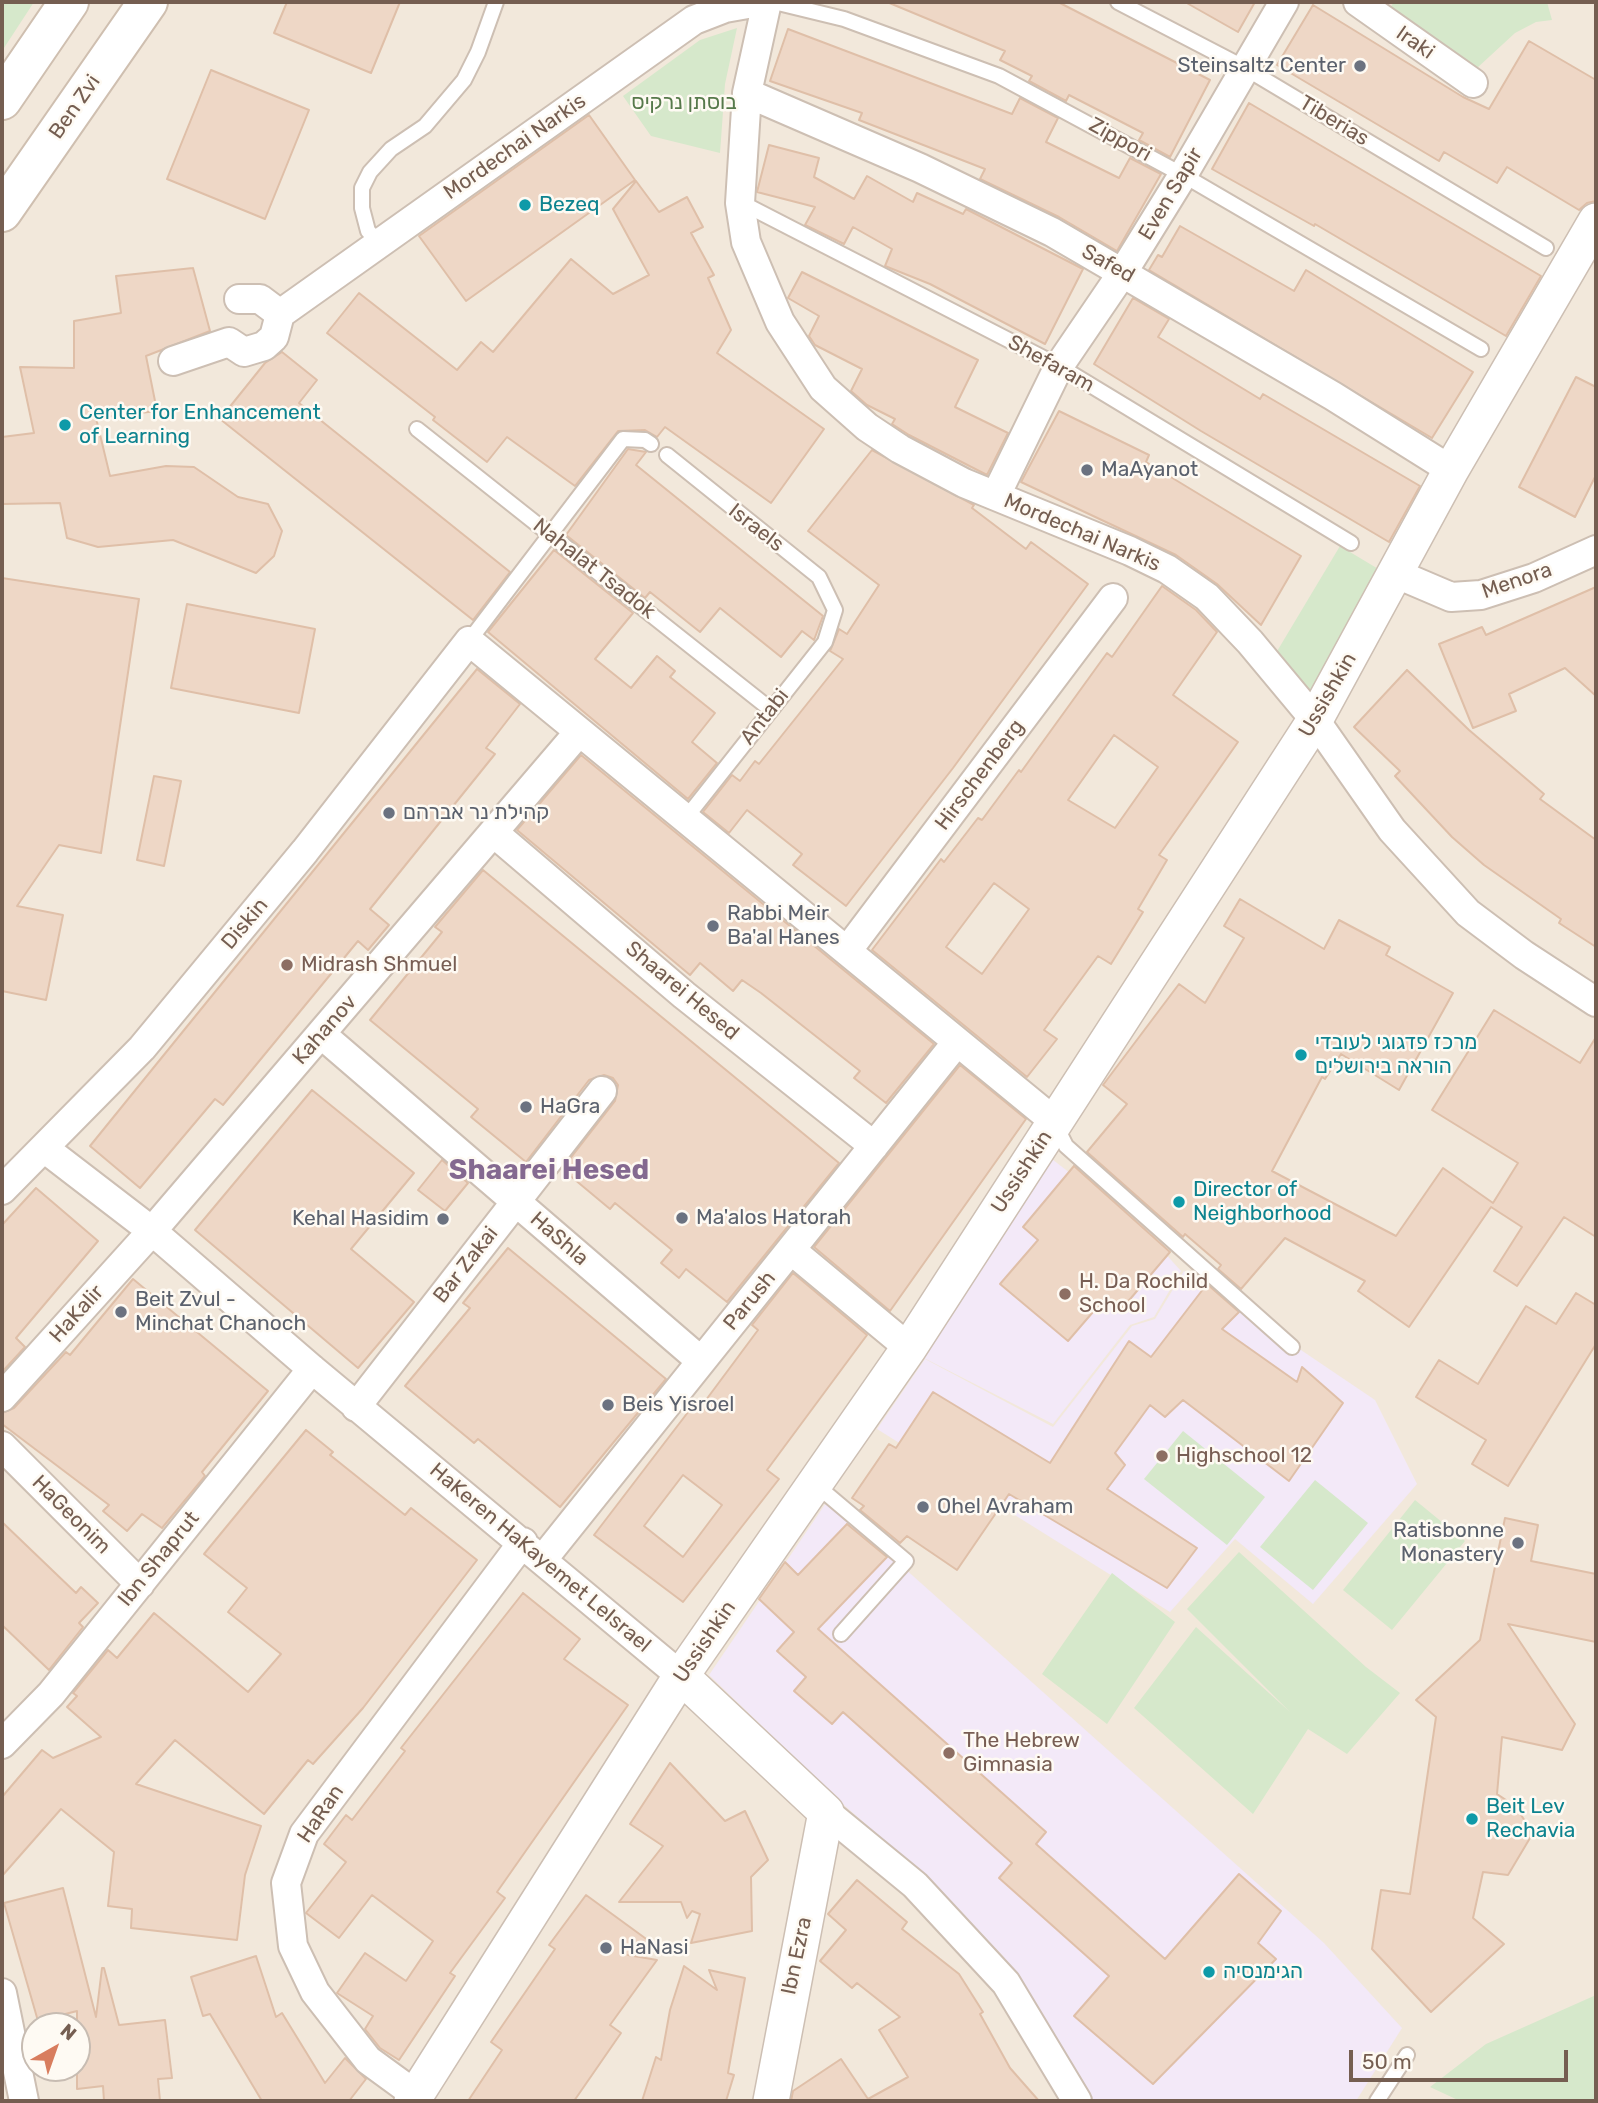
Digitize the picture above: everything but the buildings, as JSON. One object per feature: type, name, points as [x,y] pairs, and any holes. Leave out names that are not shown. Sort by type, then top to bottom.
[{"type":"main road","points":[[2,100],[69,2]]},
{"type":"main road","name":"Ben Zvi","points":[[2,212],[148,2]]},
{"type":"street","name":"Mordechai Narkis","points":[[280,314],[694,20],[724,8],[759,2]]},
{"type":"street","name":"Mordechai Narkis","points":[[767,2],[747,93],[740,203],[746,242],[779,322],[823,388],[867,427],[900,449],[996,495],[1130,551],[1167,569],[1207,597],[1250,642],[1315,720],[1392,830],[1468,913],[1524,955],[1596,1002]]},
{"type":"street","name":"Even Sapir","points":[[996,495],[1059,366],[1123,272],[1183,175],[1284,2]]},
{"type":"street","name":"Iraki","points":[[1358,2],[1473,83]]},
{"type":"street","name":"Safed","points":[[747,93],[988,200],[1123,272],[1333,396],[1451,470]]},
{"type":"street","name":"Ussishkin","points":[[414,2098],[681,1676],[909,1348],[1315,720],[1397,574],[1451,470],[1596,221]]},
{"type":"street","points":[[173,362],[229,342],[244,352],[264,346],[274,337],[280,314],[260,299],[239,299]]},
{"type":"street","name":"Menora","points":[[1397,574],[1451,597],[1481,595],[1534,578],[1596,550]]},
{"type":"street","name":"Hirschenberg","points":[[847,951],[1113,598]]},
{"type":"street","points":[[469,641],[1054,1121]]},
{"type":"street","name":"Diskin","points":[[2,1189],[142,1048],[305,850],[469,641]]},
{"type":"street","name":"Kahanov","points":[[152,1231],[579,732]]},
{"type":"street","name":"Shaarei Hesed","points":[[494,833],[684,995],[874,1146]]},
{"type":"street","name":"HaShla","points":[[321,1034],[702,1361]]},
{"type":"street","name":"Parush","points":[[533,1551],[702,1361],[957,1042]]},
{"type":"street","name":"Bar Zakai","points":[[356,1407],[602,1091]]},
{"type":"street","name":"HaKeren HaKayemet LeIsrael","points":[[44,1148],[152,1231],[356,1407],[681,1676],[826,1812],[915,1885],[1006,1983],[1077,2101]]},
{"type":"street","name":"HaKalir","points":[[2,1397],[152,1231]]},
{"type":"street","points":[[791,1250],[909,1348]]},
{"type":"street","name":"Ibn Shaprut","points":[[2,1744],[51,1694],[312,1369]]},
{"type":"street","name":"HaGeonim","points":[[2,1446],[140,1584]]},
{"type":"street","name":"HaRan","points":[[414,2098],[368,2060],[341,2030],[315,1993],[293,1947],[286,1883],[304,1834],[533,1551]]},
{"type":"street","name":"Ibn Ezra","points":[[771,2101],[826,1812]]},
{"type":"street","points":[[2,1993],[24,2101]]},
{"type":"lane","points":[[380,243],[368,231],[362,208],[362,188],[370,172],[391,149],[425,126],[464,80],[478,52],[496,2]]},
{"type":"lane","name":"Zippori","points":[[774,2],[844,19],[999,76],[1183,175],[1481,349]]},
{"type":"lane","name":"Tiberias","points":[[1118,2],[1245,68],[1546,248]]},
{"type":"lane","name":"Shefaram","points":[[740,203],[1059,366],[1351,543]]},
{"type":"lane","name":"Nahalat Tsadok","points":[[417,429],[770,709]]},
{"type":"lane","points":[[469,641],[623,439],[645,440],[651,444]]},
{"type":"lane","name":"Israels","points":[[667,455],[819,577],[835,610]]},
{"type":"lane","name":"Antabi","points":[[685,819],[825,642],[835,610]]},
{"type":"lane","points":[[1054,1121],[1066,1146],[1292,1347]]},
{"type":"lane","points":[[815,1484],[906,1561],[841,1634]]},
{"type":"lane","points":[[1377,2101],[1407,2055]]},
{"type":"shaded area","points":[[2,2],[1596,2],[1596,2101],[2,2101]]},
{"type":"shaded area","name":"H. Da Rochild School","points":[[1048,1156],[1145,1231],[1181,1271],[1154,1317],[1130,1325],[1053,1424],[924,1358]]},
{"type":"shaded area","name":"Highschool 12","points":[[1184,1271],[1375,1400],[1417,1484],[1313,1604],[1235,1539],[1170,1612],[877,1429],[925,1359],[1053,1427],[1132,1326],[1155,1319]]},
{"type":"shaded area","name":"The Hebrew Gimnasia","points":[[828,1500],[1324,1943],[1402,2028],[1356,2101],[1089,2101],[1045,2021],[1003,1956],[934,1884],[845,1806],[709,1675]]},
{"type":"green space","points":[[2,2],[34,2],[2,51]]},
{"type":"green space","points":[[1394,2],[1547,2],[1552,20],[1536,22],[1515,33],[1477,68],[1460,71],[1385,15]]},
{"type":"green space","name":"בוסתן נרקיס","points":[[737,28],[725,84],[720,153],[651,136],[623,96],[700,40]]},
{"type":"green space","points":[[1340,546],[1390,576],[1306,701],[1273,658]]},
{"type":"green space","points":[[1183,1431],[1265,1497],[1227,1545],[1144,1479]]},
{"type":"green space","points":[[1315,1480],[1368,1523],[1313,1590],[1260,1547]]},
{"type":"green space","points":[[1415,1500],[1465,1541],[1392,1630],[1343,1590]]},
{"type":"green space","points":[[1239,1552],[1366,1667],[1400,1693],[1347,1754],[1308,1729],[1253,1814],[1134,1708],[1196,1627],[1290,1712],[1187,1609]]},
{"type":"green space","points":[[1112,1573],[1175,1622],[1107,1724],[1042,1674]]},
{"type":"green space","points":[[1596,1995],[1596,2101],[1460,2101],[1430,2087],[1486,2044]]},
{"type":"place","name":"Steinsaltz Center","points":[[1360,66]]},
{"type":"place","name":"Bezeq","points":[[525,205]]},
{"type":"place","name":"Center for Enhancement of Learning","points":[[65,425]]},
{"type":"place","name":"MaAyanot","points":[[1087,470]]},
{"type":"place","name":"קהילת נר אברהם","points":[[389,813]]},
{"type":"place","name":"Rabbi Meir Ba'al Hanes","points":[[713,926]]},
{"type":"place","name":"Midrash Shmuel","points":[[287,965]]},
{"type":"place","name":"מרכז פדגוגי לעובדי הוראה בירושלים","points":[[1301,1055]]},
{"type":"place","name":"HaGra","points":[[526,1107]]},
{"type":"place","name":"Director of Neighborhood","points":[[1179,1202]]},
{"type":"place","name":"Ma'alos Hatorah","points":[[682,1218]]},
{"type":"place","name":"Kehal Hasidim","points":[[443,1219]]},
{"type":"place","name":"H. Da Rochild School","points":[[1065,1294]]},
{"type":"place","name":"Beit Zvul - Minchat Chanoch","points":[[121,1312]]},
{"type":"place","name":"Beis Yisroel","points":[[608,1405]]},
{"type":"place","name":"Highschool 12","points":[[1162,1456]]},
{"type":"place","name":"Ohel Avraham","points":[[923,1507]]},
{"type":"place","name":"Ratisbonne Monastery","points":[[1518,1543]]},
{"type":"place","name":"The Hebrew Gimnasia","points":[[949,1753]]},
{"type":"place","name":"Beit Lev Rechavia","points":[[1472,1819]]},
{"type":"place","name":"HaNasi","points":[[606,1948]]},
{"type":"place","name":"הגימנסיה","points":[[1209,1972]]},
{"type":"district","name":"Shaarei Hesed","points":[[549,1171]]}]
